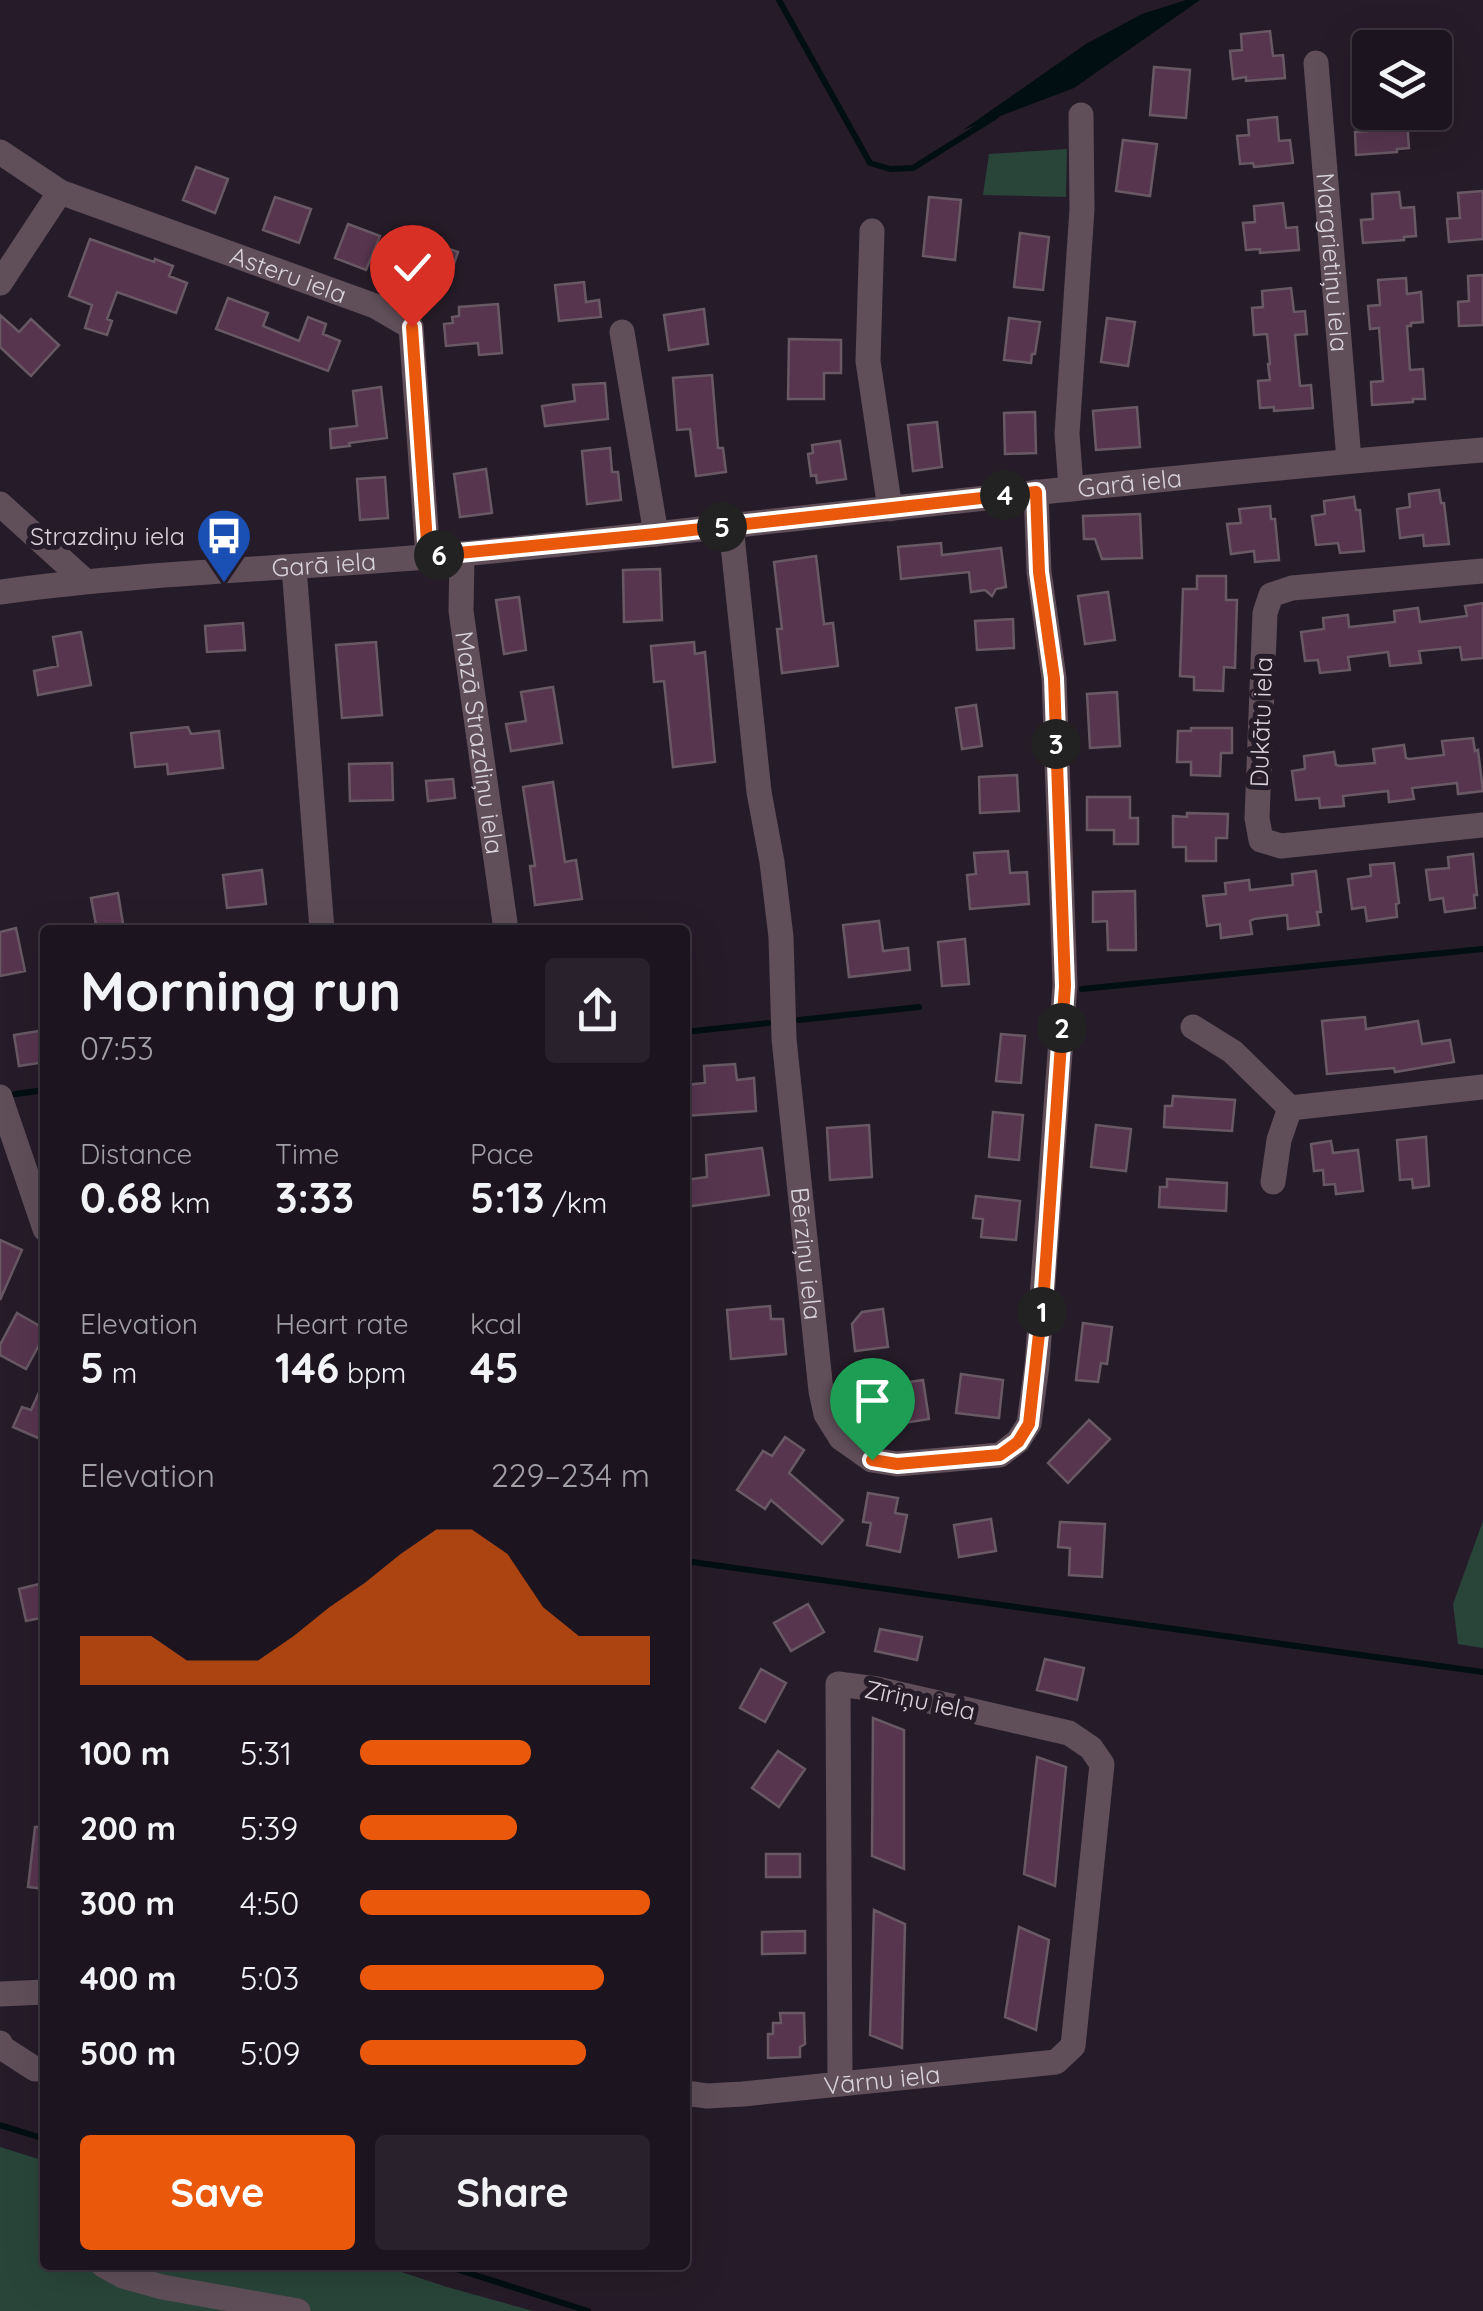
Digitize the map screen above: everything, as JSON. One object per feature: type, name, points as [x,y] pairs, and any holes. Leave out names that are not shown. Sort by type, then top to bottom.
[{"type":"street","name":"Margrietiņu iela","points":[[1316,63],[1349,460]]},
{"type":"street","points":[[1070,487],[1067,434],[1082,209],[1081,115]]},
{"type":"street","name":"Asteru iela","points":[[0,152],[60,192],[375,306],[412,327],[428,556]]},
{"type":"street","points":[[0,283],[60,192]]},
{"type":"street","points":[[872,231],[868,361],[890,509]]},
{"type":"street","points":[[622,332],[656,534]]},
{"type":"street","name":"Garā iela","points":[[0,592],[85,581],[462,554],[1070,487],[1483,450]]},
{"type":"street","name":"Bērziņu iela","points":[[730,526],[759,792],[781,937],[784,1039],[826,1414],[841,1438],[872,1460],[897,1464],[1000,1455],[1018,1442],[1029,1424],[1035,1385],[1065,986],[1054,678],[1039,572],[1036,492]]},
{"type":"street","points":[[0,504],[85,581]]},
{"type":"street","name":"Mazā Strazdiņu iela","points":[[462,554],[461,611],[505,925]]},
{"type":"street","points":[[294,567],[322,925]]},
{"type":"street","name":"Dukātu iela","points":[[1483,571],[1292,588],[1271,595],[1266,614],[1258,818],[1261,840],[1281,846],[1483,825]]},
{"type":"street","points":[[1192,1027],[1233,1052],[1290,1108]]},
{"type":"street","points":[[1290,1108],[1483,1087]]},
{"type":"street","points":[[1273,1182],[1279,1140],[1290,1108]]},
{"type":"street","points":[[3,1113],[40,1215]]},
{"type":"street","name":"Zīriņu iela","points":[[840,2083],[838,1684],[877,1689],[1070,1733],[1091,1748],[1102,1764],[1073,2046]]},
{"type":"street","points":[[0,1994],[40,1992]]},
{"type":"street","points":[[0,2043],[1,2048],[40,2069]]},
{"type":"street","name":"Vārnu iela","points":[[690,2094],[743,2094],[1056,2062],[1073,2046]]},
{"type":"street","points":[[113,2270],[162,2287],[298,2311]]},
{"type":"green space","points":[[1067,149],[1066,197],[983,195],[989,154]]},
{"type":"green space","points":[[1483,1521],[1483,1648],[1458,1644],[1453,1604]]},
{"type":"green space","points":[[0,2147],[40,2159],[40,2270],[395,2270],[533,2311],[0,2311]]},
{"type":"shaded area","points":[[1186,0],[1200,0],[1074,88],[963,130],[1086,44],[1142,14]]},
{"type":"building","points":[[1270,31],[1273,56],[1283,55],[1285,78],[1233,79],[1230,51],[1242,50],[1241,34]]},
{"type":"building","points":[[1154,67],[1190,70],[1186,118],[1150,115]]},
{"type":"building","points":[[1277,117],[1279,141],[1290,140],[1293,163],[1254,167],[1253,163],[1240,164],[1237,136],[1249,135],[1248,120]]},
{"type":"building","points":[[1408,130],[1409,148],[1356,155],[1355,132]]},
{"type":"building","points":[[1123,140],[1157,144],[1150,196],[1116,191]]},
{"type":"building","points":[[196,167],[228,179],[215,213],[183,200]]},
{"type":"building","points":[[1483,191],[1483,239],[1449,242],[1447,219],[1460,218],[1458,193]]},
{"type":"building","points":[[1399,192],[1401,208],[1414,207],[1416,236],[1363,243],[1361,220],[1373,219],[1372,194]]},
{"type":"building","points":[[275,197],[311,209],[299,243],[263,230]]},
{"type":"building","points":[[929,197],[961,200],[955,260],[923,256]]},
{"type":"building","points":[[1283,203],[1286,228],[1297,227],[1299,250],[1246,250],[1243,223],[1255,222],[1254,206]]},
{"type":"building","points":[[348,224],[380,236],[366,270],[335,258]]},
{"type":"building","points":[[1020,233],[1049,237],[1043,290],[1014,287]]},
{"type":"building","points":[[90,239],[173,266],[169,276],[187,283],[176,313],[117,292],[107,319],[112,321],[107,335],[85,328],[92,305],[69,296]]},
{"type":"building","points":[[421,239],[458,252],[446,287],[408,274]]},
{"type":"building","points":[[1483,275],[1483,325],[1459,326],[1458,302],[1469,301],[1468,276]]},
{"type":"building","points":[[1406,278],[1407,294],[1421,292],[1423,322],[1407,326],[1410,370],[1423,369],[1425,399],[1372,405],[1371,382],[1383,381],[1379,328],[1370,329],[1368,306],[1380,305],[1378,280]]},
{"type":"building","points":[[584,282],[586,302],[599,300],[601,317],[559,321],[555,285]]},
{"type":"building","points":[[1291,288],[1294,312],[1305,311],[1307,334],[1295,335],[1300,386],[1311,385],[1313,408],[1274,411],[1274,407],[1260,408],[1258,381],[1270,380],[1270,364],[1267,334],[1254,335],[1252,308],[1263,307],[1262,291]]},
{"type":"building","points":[[228,298],[268,313],[263,326],[299,341],[308,317],[326,324],[323,334],[340,341],[328,371],[216,329]]},
{"type":"building","points":[[498,304],[502,353],[479,355],[478,343],[446,346],[444,324],[453,323],[452,317],[459,316],[459,307]]},
{"type":"building","points":[[704,309],[708,344],[669,350],[664,315]]},
{"type":"building","points":[[0,315],[19,332],[31,319],[59,345],[31,376],[0,347]]},
{"type":"building","points":[[1009,318],[1040,322],[1031,363],[1004,360]]},
{"type":"building","points":[[1107,318],[1135,322],[1128,366],[1101,362]]},
{"type":"building","points":[[789,339],[841,340],[841,373],[824,373],[824,399],[788,399]]},
{"type":"building","points":[[712,375],[718,448],[723,448],[726,472],[696,476],[690,429],[677,430],[673,378]]},
{"type":"building","points":[[605,383],[608,419],[545,426],[542,406],[575,401],[573,385]]},
{"type":"building","points":[[381,387],[387,438],[331,448],[330,429],[357,426],[353,391]]},
{"type":"building","points":[[1137,407],[1140,447],[1096,450],[1093,411]]},
{"type":"building","points":[[1035,412],[1036,453],[1005,454],[1004,413]]},
{"type":"building","points":[[937,422],[942,467],[913,471],[908,425]]},
{"type":"building","points":[[840,441],[846,479],[817,483],[816,475],[811,476],[808,454],[813,453],[812,445]]},
{"type":"building","points":[[610,448],[612,472],[618,472],[621,500],[587,504],[582,451]]},
{"type":"building","points":[[486,469],[492,513],[460,517],[454,474]]},
{"type":"building","points":[[385,477],[388,518],[360,520],[357,479]]},
{"type":"building","points":[[1439,490],[1449,544],[1424,546],[1423,535],[1400,538],[1397,509],[1410,507],[1409,494]]},
{"type":"building","points":[[1354,497],[1356,510],[1360,510],[1364,551],[1340,553],[1338,543],[1316,545],[1312,516],[1325,514],[1324,501]]},
{"type":"building","points":[[1270,506],[1279,560],[1255,562],[1254,551],[1231,554],[1227,524],[1241,523],[1239,509]]},
{"type":"building","points":[[1140,514],[1142,558],[1102,559],[1095,539],[1084,539],[1083,516]]},
{"type":"building","points":[[941,543],[942,555],[1001,548],[1006,587],[996,589],[992,596],[985,590],[971,592],[969,572],[901,579],[898,547]]},
{"type":"building","points":[[816,556],[824,624],[833,623],[838,666],[782,673],[777,629],[782,629],[774,562]]},
{"type":"building","points":[[660,569],[662,620],[624,622],[623,570]]},
{"type":"building","points":[[1197,576],[1226,576],[1226,600],[1237,600],[1235,668],[1224,667],[1223,691],[1194,690],[1194,677],[1180,676],[1183,589],[1197,589]]},
{"type":"building","points":[[1108,592],[1115,640],[1085,644],[1078,596]]},
{"type":"building","points":[[519,597],[526,650],[504,654],[496,600]]},
{"type":"building","points":[[1483,603],[1483,658],[1462,660],[1460,647],[1419,651],[1421,663],[1390,666],[1388,652],[1348,657],[1350,670],[1320,673],[1318,660],[1305,661],[1301,632],[1324,629],[1323,618],[1348,615],[1349,627],[1395,622],[1394,611],[1418,608],[1420,622],[1467,616],[1465,606]]},
{"type":"building","points":[[1013,619],[1014,648],[977,650],[975,621]]},
{"type":"building","points":[[243,623],[245,650],[207,652],[205,626]]},
{"type":"building","points":[[81,632],[91,685],[38,695],[34,671],[58,666],[53,637]]},
{"type":"building","points":[[376,642],[382,715],[342,718],[336,645]]},
{"type":"building","points":[[694,642],[695,654],[705,652],[715,762],[673,767],[664,681],[654,682],[651,646]]},
{"type":"building","points":[[553,687],[562,743],[511,751],[506,724],[526,721],[521,692]]},
{"type":"building","points":[[1117,692],[1120,746],[1090,748],[1087,694]]},
{"type":"building","points":[[976,705],[982,746],[962,749],[956,708]]},
{"type":"building","points":[[188,727],[191,734],[219,731],[223,768],[168,774],[167,764],[135,767],[131,733]]},
{"type":"building","points":[[1232,728],[1232,753],[1221,753],[1220,776],[1191,775],[1191,762],[1177,762],[1178,731]]},
{"type":"building","points":[[1473,738],[1483,791],[1458,794],[1457,783],[1412,788],[1414,799],[1389,802],[1388,791],[1343,796],[1344,806],[1320,808],[1319,798],[1296,800],[1292,771],[1305,769],[1304,756],[1334,752],[1336,765],[1375,763],[1373,749],[1404,745],[1409,759],[1444,755],[1442,741]]},
{"type":"building","points":[[392,763],[393,800],[350,801],[349,764]]},
{"type":"building","points":[[1017,775],[1019,811],[980,813],[979,777]]},
{"type":"building","points":[[453,779],[455,798],[428,801],[426,781]]},
{"type":"building","points":[[553,782],[565,862],[576,860],[582,899],[535,905],[530,866],[535,866],[523,787]]},
{"type":"building","points":[[1087,797],[1130,797],[1130,818],[1138,818],[1138,844],[1114,844],[1114,830],[1087,830]]},
{"type":"building","points":[[1187,813],[1228,814],[1227,838],[1216,838],[1216,861],[1186,861],[1186,847],[1173,847],[1173,816],[1187,817]]},
{"type":"building","points":[[1008,851],[1010,873],[1027,872],[1029,904],[970,909],[967,875],[976,874],[974,853]]},
{"type":"building","points":[[1473,854],[1475,908],[1445,912],[1443,898],[1430,900],[1426,870],[1449,868],[1448,857]]},
{"type":"building","points":[[1394,863],[1397,917],[1367,921],[1365,907],[1352,909],[1348,879],[1371,876],[1370,865]]},
{"type":"building","points":[[262,870],[266,904],[227,908],[223,875]]},
{"type":"building","points":[[1316,871],[1319,925],[1288,929],[1287,915],[1254,919],[1250,921],[1252,934],[1221,938],[1220,924],[1207,926],[1203,896],[1226,894],[1225,883],[1249,880],[1250,890],[1293,885],[1292,874]]},
{"type":"building","points":[[1135,891],[1136,950],[1108,950],[1107,921],[1093,922],[1093,892]]},
{"type":"building","points":[[118,893],[123,925],[96,925],[91,898]]},
{"type":"building","points":[[879,921],[883,951],[908,948],[910,970],[849,977],[843,925]]},
{"type":"building","points":[[16,928],[25,971],[0,976],[0,932]]},
{"type":"building","points":[[965,939],[969,984],[942,986],[938,942]]},
{"type":"building","points":[[1365,1017],[1366,1029],[1418,1021],[1422,1044],[1450,1040],[1454,1062],[1395,1072],[1394,1068],[1327,1074],[1322,1021]]},
{"type":"building","points":[[40,1031],[40,1063],[19,1066],[14,1035]]},
{"type":"building","points":[[1001,1034],[1025,1036],[1021,1083],[996,1081]]},
{"type":"building","points":[[735,1064],[737,1080],[754,1078],[756,1111],[690,1116],[690,1084],[705,1083],[704,1066]]},
{"type":"building","points":[[1173,1096],[1235,1100],[1232,1131],[1164,1127],[1165,1106],[1172,1106]]},
{"type":"building","points":[[993,1112],[1023,1115],[1019,1160],[989,1157]]},
{"type":"building","points":[[869,1125],[872,1177],[830,1180],[827,1128]]},
{"type":"building","points":[[1096,1125],[1131,1129],[1126,1171],[1091,1167]]},
{"type":"building","points":[[1426,1137],[1429,1186],[1413,1188],[1412,1179],[1400,1180],[1397,1140]]},
{"type":"building","points":[[1331,1141],[1333,1153],[1358,1150],[1363,1191],[1336,1194],[1335,1184],[1324,1185],[1323,1170],[1314,1171],[1311,1144]]},
{"type":"building","points":[[762,1148],[769,1195],[690,1206],[690,1179],[707,1177],[706,1155]]},
{"type":"building","points":[[1167,1179],[1227,1183],[1226,1211],[1159,1207],[1160,1187],[1167,1187]]},
{"type":"building","points":[[976,1196],[1020,1201],[1016,1240],[981,1237],[983,1219],[973,1218]]},
{"type":"building","points":[[0,1240],[22,1250],[0,1300]]},
{"type":"building","points":[[770,1306],[771,1319],[783,1319],[786,1354],[731,1359],[727,1310]]},
{"type":"building","points":[[883,1309],[888,1347],[855,1351],[852,1324],[862,1312]]},
{"type":"building","points":[[17,1313],[40,1326],[40,1343],[26,1369],[0,1355],[0,1345]]},
{"type":"building","points":[[1083,1323],[1112,1327],[1107,1364],[1101,1363],[1098,1382],[1076,1380]]},
{"type":"building","points":[[961,1374],[1003,1380],[999,1418],[956,1413]]},
{"type":"building","points":[[923,1380],[929,1419],[885,1426],[881,1399],[900,1396],[902,1383]]},
{"type":"building","points":[[40,1390],[40,1439],[13,1427],[22,1407],[31,1410]]},
{"type":"building","points":[[1089,1420],[1110,1439],[1068,1483],[1048,1463]]},
{"type":"building","points":[[785,1437],[804,1450],[789,1473],[843,1520],[822,1544],[771,1500],[765,1509],[737,1490],[763,1451],[772,1456]]},
{"type":"building","points":[[868,1493],[898,1498],[895,1513],[907,1515],[900,1552],[867,1545],[871,1523],[863,1522]]},
{"type":"building","points":[[991,1519],[996,1551],[959,1557],[954,1525]]},
{"type":"building","points":[[1060,1522],[1105,1524],[1102,1577],[1069,1575],[1070,1548],[1058,1547]]},
{"type":"building","points":[[39,1584],[40,1618],[26,1621],[19,1589]]},
{"type":"building","points":[[808,1604],[824,1632],[791,1651],[774,1623]]},
{"type":"building","points":[[880,1629],[922,1637],[917,1660],[875,1651]]},
{"type":"building","points":[[1045,1659],[1084,1668],[1077,1700],[1037,1690]]},
{"type":"building","points":[[761,1669],[786,1683],[765,1722],[740,1708]]},
{"type":"building","points":[[873,1718],[904,1730],[904,1869],[872,1856]]},
{"type":"building","points":[[778,1751],[805,1769],[779,1807],[752,1788]]},
{"type":"building","points":[[1037,1757],[1066,1767],[1055,1886],[1024,1874]]},
{"type":"building","points":[[35,1827],[40,1827],[40,1888],[28,1887]]},
{"type":"building","points":[[766,1854],[800,1854],[800,1877],[766,1877]]},
{"type":"building","points":[[874,1910],[905,1924],[902,2048],[870,2035]]},
{"type":"building","points":[[1019,1927],[1049,1940],[1036,2030],[1005,2017]]},
{"type":"building","points":[[805,1931],[805,1953],[762,1954],[762,1932]]},
{"type":"building","points":[[780,2013],[804,2013],[805,2044],[800,2047],[800,2057],[768,2058],[768,2034],[773,2034],[773,2023],[781,2023]]},
{"type":"waterway","points":[[779,0],[870,163],[890,169],[913,168],[996,116]]},
{"type":"waterway","points":[[1082,989],[1483,949]]},
{"type":"waterway","points":[[799,1020],[919,1007]]},
{"type":"waterway","points":[[690,1031],[768,1023]]},
{"type":"waterway","points":[[15,1094],[40,1091]]},
{"type":"waterway","points":[[690,1562],[1483,1672]]},
{"type":"waterway","points":[[0,2125],[40,2137]]},
{"type":"waterway","points":[[459,2270],[588,2311]]},
{"type":"place","name":"Strazdiņu iela","points":[[224,585]]},
{"type":"route","points":[[412,327],[428,556],[1036,492],[1039,572],[1054,678],[1065,986],[1038,1365],[1029,1424],[1018,1442],[1000,1455],[897,1464],[872,1460]]}]
